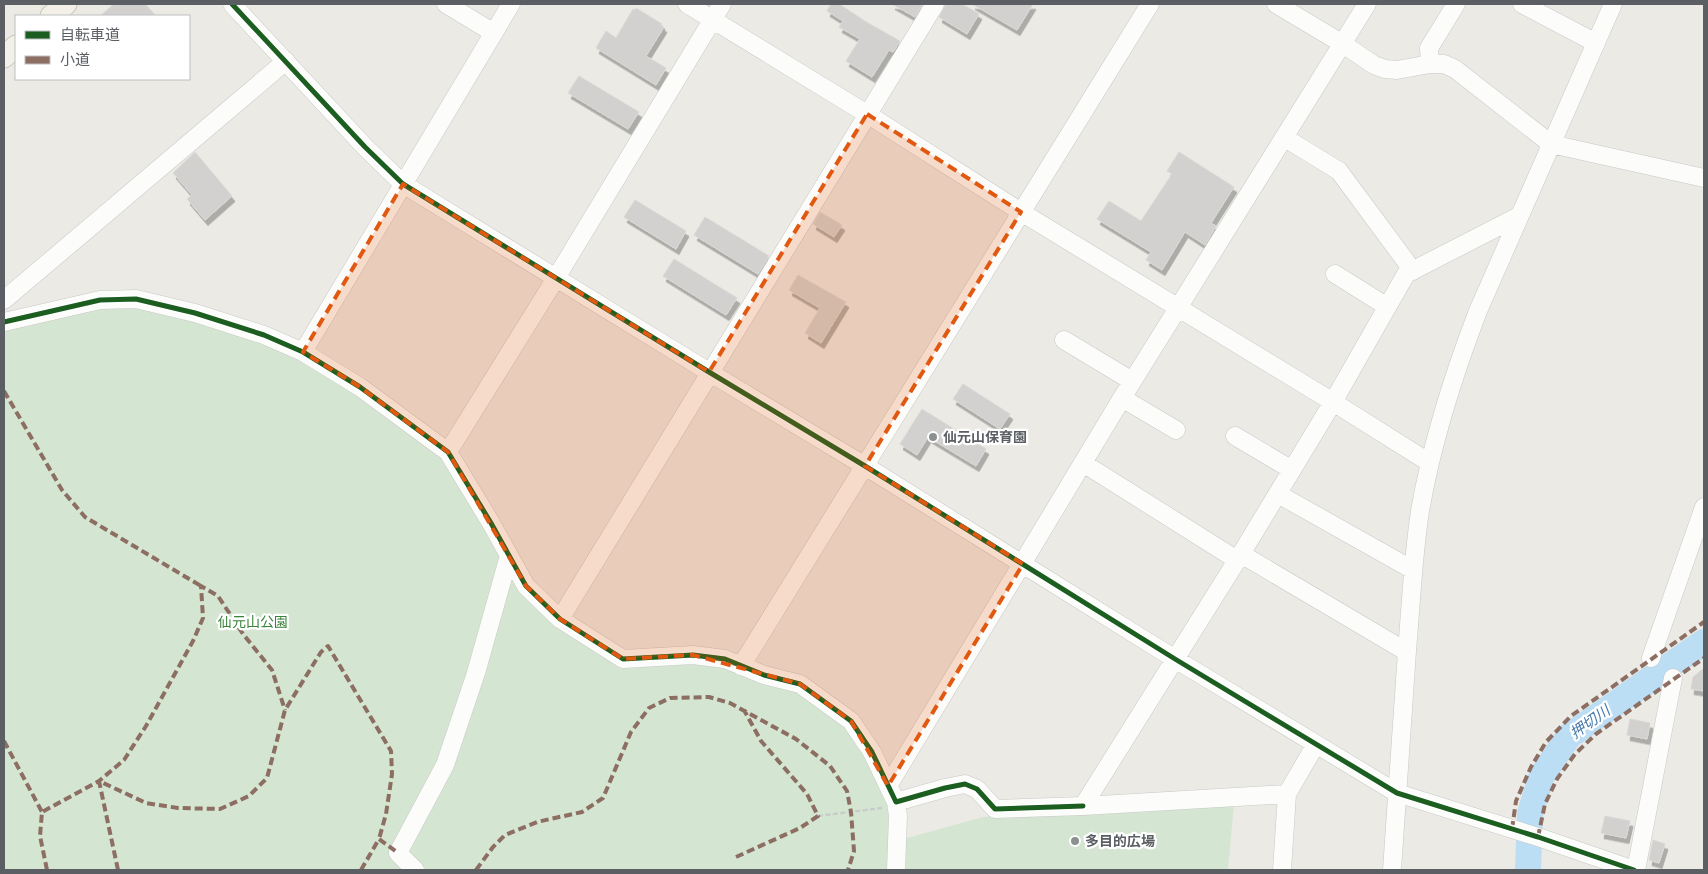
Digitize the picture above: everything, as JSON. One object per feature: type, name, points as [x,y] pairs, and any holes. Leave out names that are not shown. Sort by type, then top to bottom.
[{"type":"main road","points":[[52,15],[66,4]]},
{"type":"main road","points":[[4,56],[15,47]]},
{"type":"street","points":[[232,4],[365,147],[403,184],[865,466],[1175,659],[1397,793],[1512,828],[1635,870],[1673,678]]},
{"type":"street","points":[[446,4],[494,33]]},
{"type":"street","points":[[303,352],[511,4]]},
{"type":"street","points":[[687,4],[1430,463]]},
{"type":"street","points":[[448,452],[722,4]]},
{"type":"street","points":[[560,619],[935,4]]},
{"type":"street","points":[[741,666],[1150,4]]},
{"type":"street","points":[[1276,4],[1385,70],[1398,70],[1430,64],[1444,64],[1455,69],[1551,144],[1704,178]]},
{"type":"street","points":[[888,786],[1132,380],[1367,4]]},
{"type":"street","points":[[1430,64],[1429,48],[1456,4]]},
{"type":"street","points":[[1522,4],[1596,43]]},
{"type":"street","points":[[1392,870],[1413,570],[1420,512],[1444,408],[1478,311],[1613,4]]},
{"type":"street","points":[[4,300],[286,61]]},
{"type":"street","points":[[1285,138],[1339,171],[1413,271]]},
{"type":"street","points":[[1083,806],[1278,494],[1406,274],[1519,216]]},
{"type":"street","points":[[1336,274],[1386,306]]},
{"type":"street","points":[[4,322],[100,300],[136,299],[195,313],[264,335],[303,352],[360,388],[448,452],[526,586],[560,619],[623,659],[693,655],[724,659],[764,675],[800,684],[851,722],[872,752],[896,804],[898,816],[896,870]]},
{"type":"street","points":[[1064,340],[1132,380]]},
{"type":"street","points":[[1122,398],[1176,430]]},
{"type":"street","points":[[1235,436],[1292,470]]},
{"type":"street","points":[[1083,463],[1239,557],[1407,652]]},
{"type":"street","points":[[1278,494],[1413,570]]},
{"type":"street","points":[[1651,658],[1704,507]]},
{"type":"street","points":[[415,870],[398,853],[445,766],[476,673],[509,556]]},
{"type":"street","points":[[1282,870],[1287,794],[1316,744]]},
{"type":"street","points":[[896,804],[944,788],[965,784],[977,789],[995,809],[1083,806],[1287,794]]},
{"type":"path","points":[[818,816],[896,804]]},
{"type":"highlighted area","points":[[867,114],[1021,212],[865,466],[1023,564],[888,786],[851,721],[800,684],[693,655],[623,659],[560,619],[526,586],[448,452],[360,387],[303,352],[403,184],[709,372]]},
{"type":"green space","name":"仙元山公園","points":[[107,303],[135,305],[205,322],[301,356],[447,458],[501,550],[606,657],[689,661],[722,665],[788,686],[845,725],[867,754],[891,812],[893,842],[983,817],[1234,803],[1228,870],[4,870],[4,326]]},
{"type":"building","points":[[114,4],[145,4],[155,15],[101,15]]},
{"type":"building","points":[[831,4],[839,4],[900,41],[893,52],[889,50],[872,77],[846,61],[860,39],[839,27],[843,21],[827,11]]},
{"type":"building","points":[[892,4],[923,4],[915,17]]},
{"type":"building","points":[[946,4],[962,4],[979,14],[967,34],[939,17]]},
{"type":"building","points":[[972,4],[1033,4],[1017,30]]},
{"type":"building","points":[[636,8],[664,27],[646,56],[666,68],[656,85],[596,48],[606,31],[616,38],[633,9],[635,10]]},
{"type":"building","points":[[579,76],[639,112],[628,129],[568,93]]},
{"type":"building","points":[[195,152],[232,196],[205,220],[187,199],[192,195],[173,173]]},
{"type":"building","points":[[1179,152],[1234,187],[1211,223],[1216,226],[1205,245],[1185,232],[1162,270],[1146,260],[1151,252],[1097,219],[1109,201],[1141,221],[1172,174],[1167,171]]},
{"type":"building","points":[[635,200],[686,231],[676,249],[624,217]]},
{"type":"building","points":[[820,212],[842,225],[834,237],[813,224]]},
{"type":"building","points":[[705,217],[769,256],[758,274],[694,235]]},
{"type":"building","points":[[674,259],[737,298],[726,315],[663,276]]},
{"type":"building","points":[[798,275],[846,302],[821,343],[805,333],[820,308],[789,290]]},
{"type":"building","points":[[963,384],[1010,414],[1000,429],[953,399]]},
{"type":"building","points":[[922,409],[986,449],[976,466],[928,437],[917,455],[900,444]]},
{"type":"building","points":[[1704,668],[1704,691],[1691,689],[1693,677]]},
{"type":"building","points":[[1630,719],[1650,723],[1647,739],[1627,735]]},
{"type":"building","points":[[1605,816],[1630,821],[1626,838],[1601,833]]},
{"type":"building","points":[[1653,840],[1665,844],[1659,863],[1649,860]]},
{"type":"waterway","name":"押切川","points":[[1528,870],[1530,814],[1541,777],[1569,736],[1704,642]]},
{"type":"marked path","points":[[4,391],[62,490],[85,517],[201,586]]},
{"type":"marked path","points":[[47,870],[40,836],[42,812],[99,781],[124,760],[146,726],[193,641],[203,618],[201,586],[218,596],[243,634],[272,670],[285,710]]},
{"type":"marked path","points":[[1512,829],[1516,801],[1531,767],[1546,742],[1571,716],[1704,622]]},
{"type":"marked path","points":[[118,870],[99,781],[146,803],[178,808],[220,809],[249,796],[267,778],[285,710],[321,652],[328,646],[391,751],[392,774],[386,814],[379,839]]},
{"type":"marked path","points":[[1538,837],[1545,804],[1557,779],[1575,754],[1596,734],[1704,658]]},
{"type":"marked path","points":[[476,870],[493,847],[505,835],[537,822],[582,812],[603,798],[631,732],[649,708],[670,698],[709,697],[730,703],[796,739],[830,766],[847,791],[851,812],[854,851],[848,870]]},
{"type":"marked path","points":[[736,857],[800,828],[818,816],[807,794],[761,741],[744,710]]},
{"type":"marked path","points":[[4,741],[42,812]]},
{"type":"marked path","points":[[361,870],[379,839],[398,853]]},
{"type":"cycle path","points":[[232,4],[365,147],[403,184],[865,466],[1175,659],[1397,793],[1538,837],[1634,870]]},
{"type":"cycle path","points":[[4,322],[100,300],[136,299],[195,313],[264,335],[303,352],[360,387],[448,452],[526,586],[560,619],[623,659],[693,655],[725,659],[764,675],[800,684],[851,721],[872,752],[896,802],[965,784],[977,789],[995,809],[1083,806]]},
{"type":"place","name":"仙元山保育園","points":[[933,437]]},
{"type":"place","name":"多目的広場","points":[[1075,841]]}]
